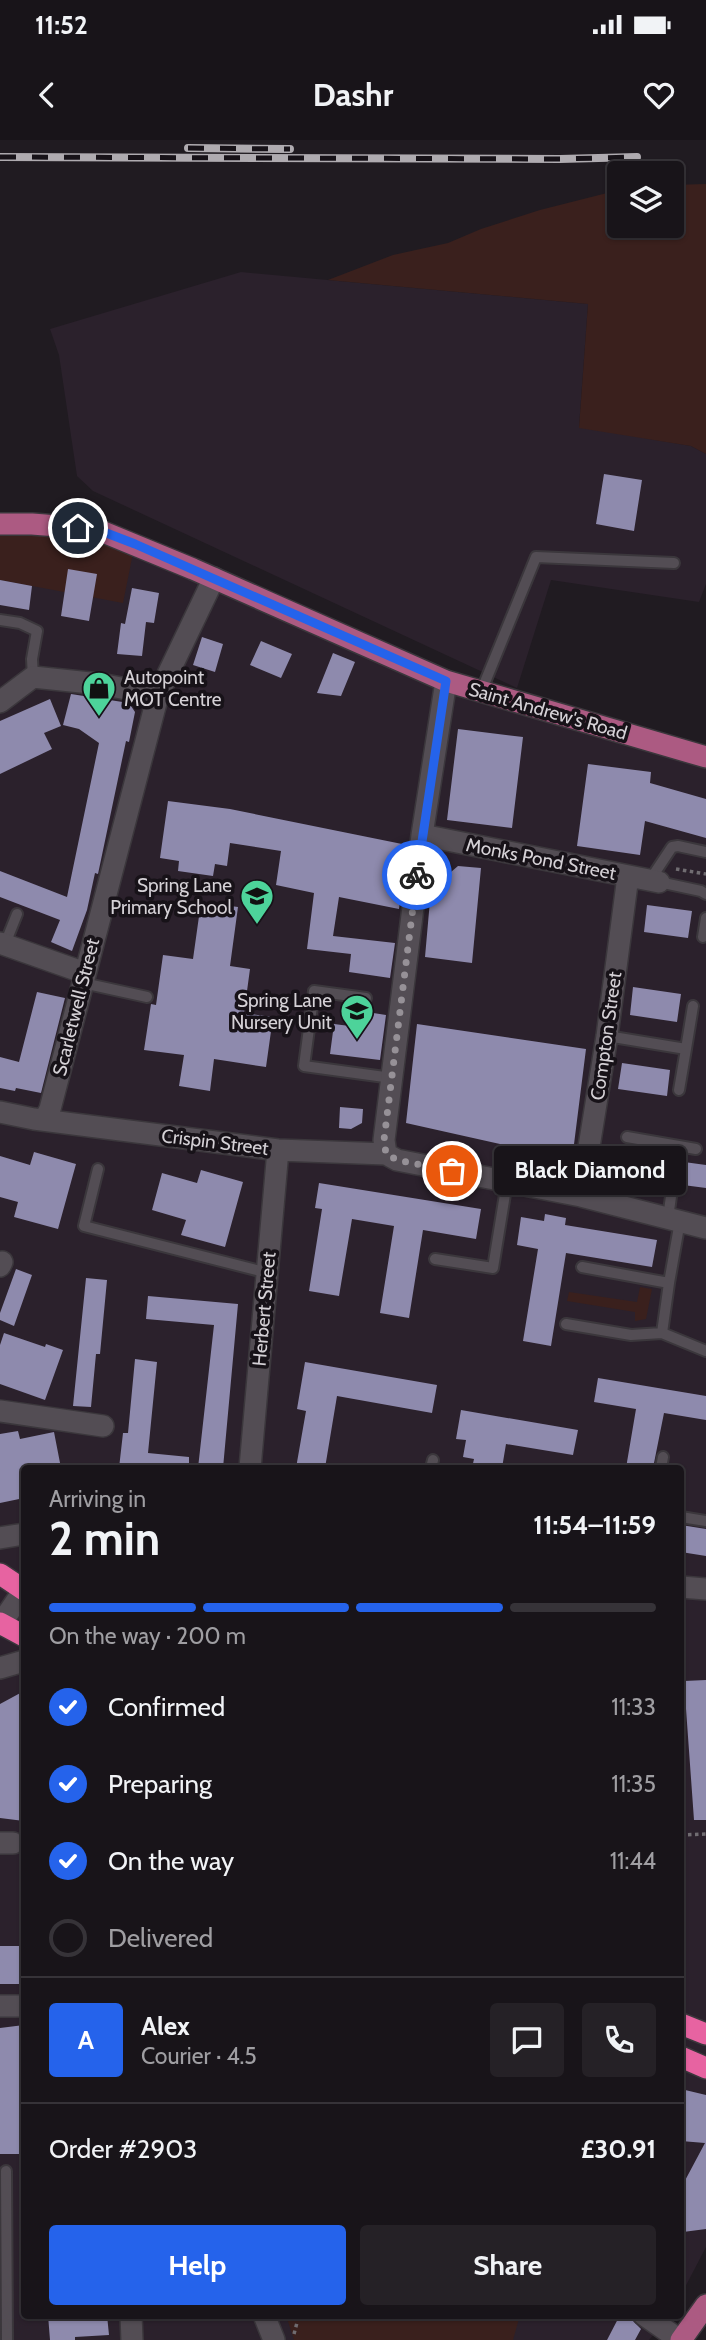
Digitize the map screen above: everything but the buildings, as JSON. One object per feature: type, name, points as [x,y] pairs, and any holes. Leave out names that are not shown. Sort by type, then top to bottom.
[{"type":"highway","points":[[0,1574],[21,1588]]},
{"type":"highway","points":[[0,1624],[21,1634]]},
{"type":"highway","points":[[684,2026],[706,2034]]},
{"type":"highway","points":[[684,2058],[706,2068]]},
{"type":"main road","name":"Saint Andrew's Road","points":[[0,524],[96,529],[446,681],[706,757]]},
{"type":"main road","points":[[681,2340],[706,2305]]},
{"type":"street","name":"Scarletwell Street","points":[[45,1119],[50,1109],[158,695],[214,578]]},
{"type":"street","points":[[0,702],[33,677],[100,684],[158,695]]},
{"type":"street","points":[[386,1154],[384,1140],[422,835],[446,681]]},
{"type":"street","name":"Monks Pond Street","points":[[422,835],[655,881]]},
{"type":"street","name":"Compton Street","points":[[581,1196],[607,1037],[628,876]]},
{"type":"street","points":[[2,943],[84,978]]},
{"type":"street","name":"Crispin Street","points":[[0,1112],[34,1119],[278,1150],[386,1154],[397,1160],[581,1196],[706,1228]]},
{"type":"street","name":"Herbert Street","points":[[250,1465],[278,1150]]},
{"type":"street","points":[[0,1411],[103,1426]]},
{"type":"street","points":[[0,1538],[21,1534]]},
{"type":"street","points":[[684,1587],[706,1589]]},
{"type":"street","points":[[0,1624],[21,1594]]},
{"type":"street","points":[[0,1668],[21,1662]]},
{"type":"street","points":[[0,2006],[21,2006]]},
{"type":"street","points":[[131,2319],[132,2340]]},
{"type":"street","points":[[267,2319],[284,2339]]},
{"type":"street","points":[[650,2319],[681,2340]]},
{"type":"lane","points":[[481,692],[536,557],[674,563]]},
{"type":"lane","points":[[0,620],[20,623],[37,631],[32,659],[33,677]]},
{"type":"lane","points":[[706,852],[671,847],[655,881],[706,894]]},
{"type":"lane","points":[[2,943],[17,914]]},
{"type":"lane","points":[[703,937],[706,918]]},
{"type":"lane","points":[[84,978],[147,997]]},
{"type":"lane","points":[[366,998],[314,991],[304,1066],[392,1078]]},
{"type":"lane","points":[[680,1090],[693,1006]]},
{"type":"lane","points":[[607,1037],[686,1049]]},
{"type":"lane","points":[[628,1137],[696,1149]]},
{"type":"lane","points":[[662,1333],[669,1283],[678,1146]]},
{"type":"lane","points":[[98,1169],[84,1226],[268,1273]]},
{"type":"lane","points":[[435,1259],[493,1268],[507,1182]]},
{"type":"lane","points":[[582,1267],[669,1283]]},
{"type":"lane","points":[[566,1324],[631,1335],[662,1333],[706,1351]]},
{"type":"lane","points":[[684,1517],[706,1521]]},
{"type":"lane","points":[[6,2171],[7,2340]]},
{"type":"path","points":[[684,1835],[706,1834]]},
{"type":"path","points":[[284,2339],[296,2319]]},
{"type":"shaded area","points":[[706,184],[706,454],[691,446],[579,428],[588,304],[328,280],[393,255],[448,243],[540,210],[607,193],[607,238],[684,238],[684,185]]},
{"type":"shaded area","points":[[241,272],[588,304],[579,427],[691,446],[706,454],[706,584],[699,602],[551,580],[517,688],[93,491],[77,476],[59,355],[50,329]]},
{"type":"shaded area","points":[[0,524],[135,543],[123,603],[0,580]]},
{"type":"shaded area","points":[[59,526],[429,674],[706,758],[706,2247],[684,2289],[684,1465],[21,1465],[21,2319],[667,2319],[649,2340],[0,2340],[0,528]]},
{"type":"shaded area","points":[[640,1287],[652,1289],[646,1319],[635,1321],[635,1312],[567,1301],[569,1292],[637,1302]]},
{"type":"shaded area","points":[[287,2319],[519,2319],[513,2340],[294,2340]]},
{"type":"railway","points":[[188,148],[290,149]]},
{"type":"railway","points":[[0,157],[637,157]]},
{"type":"way so far","points":[[417,875],[384,1140],[386,1154],[397,1160],[452,1171]]},
{"type":"place","name":"Autopoint MOT Centre","points":[[99,718]]},
{"type":"place","name":"Spring Lane Primary School","points":[[257,926]]},
{"type":"place","name":"Spring Lane Nursery Unit","points":[[357,1041]]},
{"type":"place","name":"Black Diamond","points":[[452,1171]]},
{"type":"route","points":[[78,528],[96,529],[135,544],[446,681],[417,875]]}]
